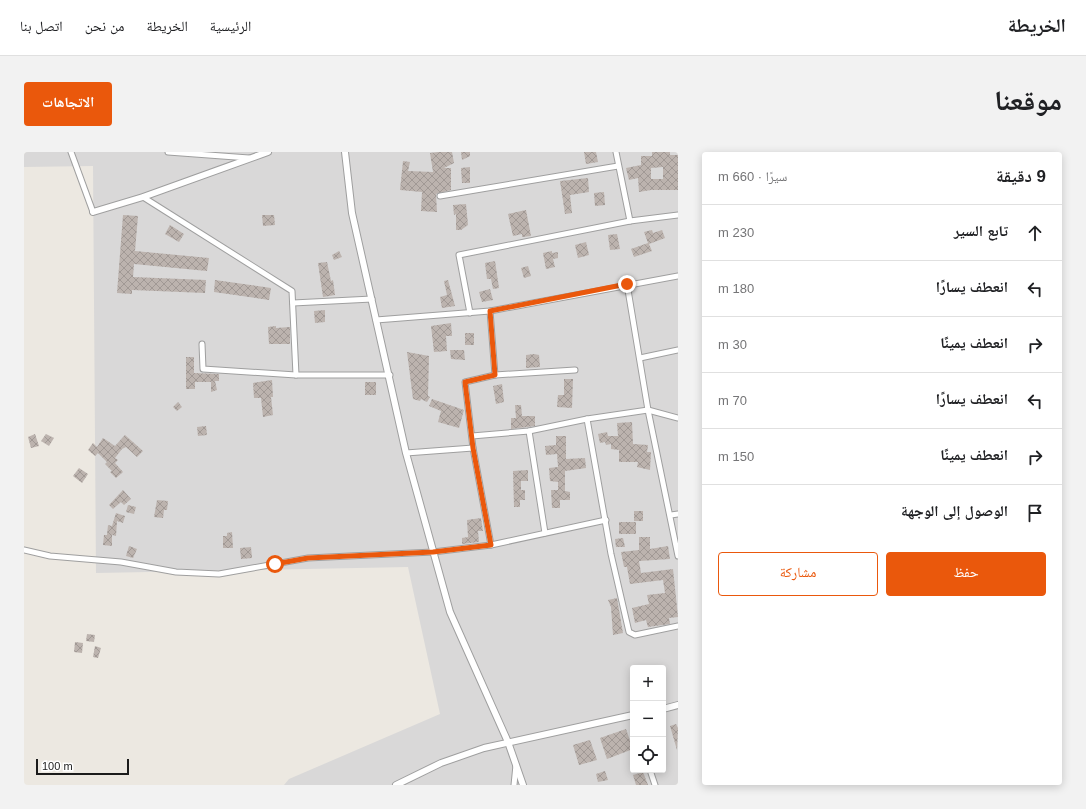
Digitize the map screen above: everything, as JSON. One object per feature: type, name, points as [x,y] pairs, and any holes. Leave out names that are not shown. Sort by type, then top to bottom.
[{"type":"street","points":[[71,152],[93,212],[268,152]]},
{"type":"street","points":[[168,152],[249,158]]},
{"type":"street","points":[[345,152],[352,213],[390,375],[406,453],[433,552],[450,612],[508,742],[523,785]]},
{"type":"street","points":[[616,152],[630,221]]},
{"type":"street","points":[[440,196],[618,166]]},
{"type":"street","points":[[143,196],[292,291],[296,374]]},
{"type":"street","points":[[470,313],[459,255],[630,221],[678,215]]},
{"type":"street","points":[[376,320],[490,311],[627,284],[678,276]]},
{"type":"street","points":[[627,284],[648,410],[671,515],[678,556]]},
{"type":"street","points":[[293,303],[372,299]]},
{"type":"street","points":[[490,311],[495,375]]},
{"type":"street","points":[[202,344],[203,369],[296,374],[390,375]]},
{"type":"street","points":[[640,358],[678,350]]},
{"type":"street","points":[[491,545],[473,448],[465,382],[495,375],[575,370]]},
{"type":"street","points":[[472,436],[529,431],[587,419],[648,410],[678,418]]},
{"type":"street","points":[[587,419],[611,554],[629,632],[635,634],[678,626]]},
{"type":"street","points":[[529,431],[545,533]]},
{"type":"street","points":[[406,453],[473,448]]},
{"type":"street","points":[[671,515],[678,514]]},
{"type":"street","points":[[24,550],[50,556],[121,562],[176,572],[218,574],[308,558],[433,552],[491,545],[606,520]]},
{"type":"street","points":[[666,708],[678,706]]},
{"type":"street","points":[[396,785],[441,763],[484,748],[630,717]]},
{"type":"street","points":[[514,785],[516,764]]},
{"type":"street","points":[[651,773],[655,785]]},
{"type":"shaded area","points":[[24,152],[678,152],[678,785],[284,785],[289,779],[440,714],[408,567],[96,573],[93,166],[24,167]]},
{"type":"building","points":[[452,152],[454,163],[444,168],[451,168],[451,190],[436,194],[437,212],[421,211],[422,192],[400,190],[403,161],[410,162],[408,171],[433,172],[430,153]]},
{"type":"building","points":[[461,152],[470,152],[470,156],[462,160]]},
{"type":"building","points":[[584,152],[596,152],[598,162],[586,164]]},
{"type":"building","points":[[652,152],[670,152],[670,155],[678,155],[678,190],[651,190],[639,192],[638,178],[629,180],[626,168],[641,165],[641,156],[652,156]],"holes":[[[663,167],[663,179],[651,179],[651,168]]]},
{"type":"building","points":[[470,167],[470,183],[462,183],[461,168]]},
{"type":"building","points":[[588,178],[589,192],[570,195],[572,213],[565,214],[560,181]]},
{"type":"building","points":[[604,192],[605,205],[595,206],[594,193]]},
{"type":"building","points":[[466,204],[468,225],[461,230],[456,230],[456,214],[454,215],[453,205]]},
{"type":"building","points":[[526,210],[531,236],[522,237],[522,234],[513,236],[508,214]]},
{"type":"building","points":[[123,215],[138,216],[135,251],[209,258],[207,271],[134,264],[133,277],[206,280],[205,293],[132,290],[132,294],[117,293]]},
{"type":"building","points":[[262,215],[274,215],[275,225],[263,226]]},
{"type":"building","points":[[170,225],[184,234],[179,242],[165,234]]},
{"type":"building","points":[[652,230],[653,233],[662,230],[665,238],[649,244],[652,251],[634,257],[631,249],[648,243],[644,232]]},
{"type":"building","points":[[617,234],[620,249],[610,250],[608,235]]},
{"type":"building","points":[[586,242],[589,255],[578,258],[575,245]]},
{"type":"building","points":[[339,251],[342,257],[334,260],[332,255]]},
{"type":"building","points":[[552,251],[552,253],[558,252],[558,258],[553,259],[555,267],[546,269],[543,253]]},
{"type":"building","points":[[495,261],[499,288],[493,289],[491,279],[487,279],[485,263]]},
{"type":"building","points":[[327,262],[331,281],[333,280],[335,295],[323,297],[318,263]]},
{"type":"building","points":[[528,266],[531,276],[524,278],[521,268]]},
{"type":"building","points":[[215,280],[271,288],[269,300],[214,292]]},
{"type":"building","points":[[448,280],[455,306],[442,308],[440,297],[447,295],[444,281]]},
{"type":"building","points":[[490,289],[493,300],[482,302],[479,292]]},
{"type":"building","points":[[325,310],[325,322],[315,323],[314,311]]},
{"type":"building","points":[[451,323],[452,336],[446,336],[447,351],[434,352],[431,326]]},
{"type":"building","points":[[276,326],[276,328],[290,327],[290,344],[269,344],[268,327]]},
{"type":"building","points":[[465,333],[474,333],[474,345],[465,345]]},
{"type":"building","points":[[450,350],[464,350],[465,360],[451,359]]},
{"type":"building","points":[[407,352],[429,356],[428,396],[430,397],[427,402],[421,399],[420,401],[413,399]]},
{"type":"building","points":[[526,355],[539,355],[540,367],[526,368]]},
{"type":"building","points":[[186,357],[194,357],[194,373],[219,374],[219,381],[215,381],[217,390],[211,392],[211,382],[195,382],[195,389],[186,389]]},
{"type":"building","points":[[564,379],[573,379],[572,408],[557,407],[558,395],[564,395]]},
{"type":"building","points":[[272,380],[273,397],[271,397],[273,415],[263,417],[261,398],[254,398],[253,383]]},
{"type":"building","points":[[365,382],[376,382],[376,395],[365,395]]},
{"type":"building","points":[[502,384],[504,402],[496,404],[493,386]]},
{"type":"building","points":[[432,399],[464,410],[459,428],[438,422],[441,411],[429,406]]},
{"type":"building","points":[[178,402],[182,407],[177,411],[173,407]]},
{"type":"building","points":[[515,405],[521,405],[522,416],[535,416],[535,426],[511,429],[511,418],[516,418]]},
{"type":"building","points":[[632,422],[633,444],[648,445],[647,452],[651,452],[650,470],[637,467],[638,462],[619,462],[619,450],[611,449],[611,444],[606,445],[605,442],[600,443],[598,434],[607,432],[608,436],[618,436],[617,423]]},
{"type":"building","points":[[206,426],[207,435],[198,436],[197,427]]},
{"type":"building","points":[[35,434],[39,446],[31,448],[28,437]]},
{"type":"building","points":[[46,434],[54,438],[49,446],[41,441]]},
{"type":"building","points":[[125,435],[143,451],[137,457],[126,447],[122,449],[115,458],[118,460],[115,463],[123,472],[116,478],[105,464],[107,462],[98,453],[95,456],[88,450],[93,443],[97,447],[103,438],[115,446]]},
{"type":"building","points":[[556,436],[566,436],[566,459],[585,458],[586,468],[565,471],[565,491],[570,492],[570,500],[560,500],[560,508],[552,508],[551,490],[558,490],[558,482],[550,481],[549,468],[558,467],[557,454],[546,455],[545,446],[556,445]]},
{"type":"building","points":[[79,468],[88,474],[82,483],[73,476]]},
{"type":"building","points":[[528,470],[528,481],[521,481],[521,490],[525,490],[525,500],[520,500],[520,507],[514,507],[513,471]]},
{"type":"building","points":[[123,490],[131,499],[124,505],[121,502],[113,509],[109,505]]},
{"type":"building","points":[[157,500],[168,501],[167,510],[164,510],[163,518],[154,517]]},
{"type":"building","points":[[128,505],[136,507],[134,514],[126,512]]},
{"type":"building","points":[[634,511],[643,511],[643,521],[634,521]]},
{"type":"building","points":[[116,513],[125,516],[123,523],[117,521],[116,536],[112,535],[112,546],[103,545],[104,535],[107,535],[108,525],[112,526]]},
{"type":"building","points":[[481,518],[483,531],[478,531],[479,542],[462,544],[462,538],[468,537],[467,520]]},
{"type":"building","points":[[619,522],[636,522],[636,534],[619,534]]},
{"type":"building","points":[[232,532],[233,548],[223,548],[223,536],[227,536],[227,533]]},
{"type":"building","points":[[639,537],[650,537],[650,549],[668,546],[670,559],[639,561],[641,573],[673,569],[678,617],[669,618],[670,624],[648,627],[646,620],[635,623],[632,608],[649,604],[647,595],[665,593],[663,580],[630,584],[627,567],[624,567],[621,552],[639,550]]},
{"type":"building","points":[[623,538],[625,547],[616,547],[615,539]]},
{"type":"building","points":[[129,546],[137,549],[133,558],[126,556]]},
{"type":"building","points":[[251,547],[252,558],[241,559],[240,548]]},
{"type":"building","points":[[617,598],[623,633],[613,635],[611,607],[608,600]]},
{"type":"building","points":[[87,634],[95,635],[94,642],[86,641]]},
{"type":"building","points":[[75,642],[83,643],[82,653],[74,652]]},
{"type":"building","points":[[95,646],[101,648],[98,658],[93,657]]},
{"type":"building","points":[[676,724],[678,728],[677,750],[670,726]]},
{"type":"building","points":[[626,729],[630,740],[630,750],[607,759],[600,738]]},
{"type":"building","points":[[590,740],[597,760],[579,765],[573,745]]},
{"type":"building","points":[[605,771],[608,780],[598,782],[596,774]]},
{"type":"building","points":[[643,773],[648,785],[636,785],[633,775]]},
{"type":"route","points":[[275,564],[308,558],[433,552],[491,545],[473,448],[465,382],[495,375],[490,311],[627,284]]}]
